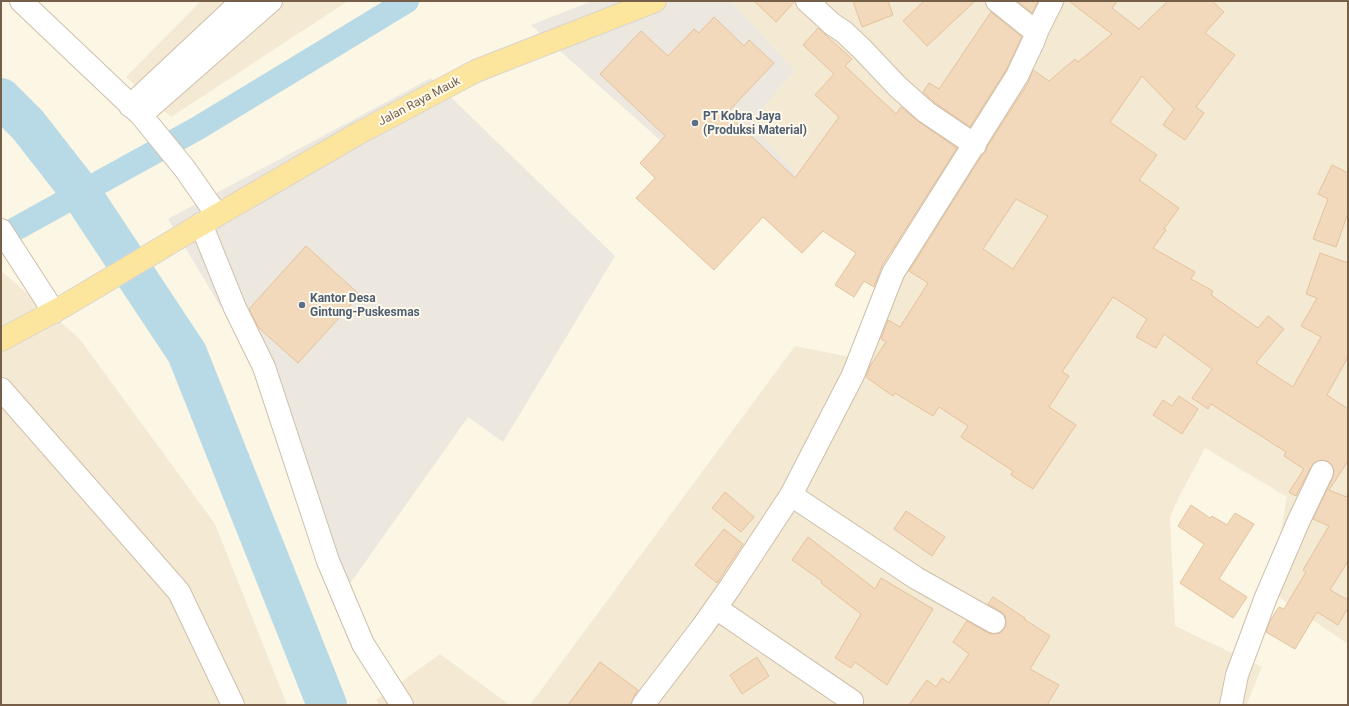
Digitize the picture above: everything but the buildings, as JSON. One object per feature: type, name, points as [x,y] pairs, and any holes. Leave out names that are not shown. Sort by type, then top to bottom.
[{"type":"main road","name":"Jalan Raya Mauk","points":[[1,340],[59,309],[204,222],[359,133],[476,72],[655,1]]},
{"type":"street","points":[[21,1],[135,110],[158,135],[185,169],[235,308],[264,366],[328,562],[363,644],[402,705]]},
{"type":"street","points":[[135,110],[242,1]]},
{"type":"street","points":[[135,110],[271,1]]},
{"type":"street","points":[[807,1],[832,24],[844,32],[862,48],[898,87],[926,112],[975,145]]},
{"type":"street","points":[[997,1],[1036,32]]},
{"type":"street","points":[[643,705],[716,608],[790,494],[853,375],[893,273],[975,145],[1017,76],[1033,42],[1036,32],[1052,1]]},
{"type":"street","points":[[1,230],[32,277],[59,309]]},
{"type":"street","points":[[1,389],[179,592],[233,705]]},
{"type":"street","points":[[1231,705],[1238,675],[1266,597],[1299,520],[1322,472]]},
{"type":"street","points":[[790,494],[916,578],[994,622]]},
{"type":"street","points":[[716,608],[852,701]]},
{"type":"shaded area","points":[[201,1],[348,1],[171,117],[126,77]]},
{"type":"shaded area","points":[[593,1],[731,1],[795,71],[750,123],[797,175],[755,225],[531,25]]},
{"type":"shaded area","points":[[731,1],[1348,1],[1348,644],[1270,591],[1287,497],[1205,448],[1170,517],[1175,626],[1262,667],[1247,703],[1250,705],[530,705],[795,346],[854,358],[905,263],[797,175],[750,123],[795,71]]},
{"type":"shaded area","points":[[431,78],[615,256],[503,442],[468,417],[339,599],[261,374],[168,219]]},
{"type":"shaded area","points":[[1,271],[79,338],[215,524],[287,705],[1,705]]},
{"type":"shaded area","points":[[440,654],[510,705],[379,705],[376,700]]},
{"type":"waterway","points":[[1,237],[198,128],[407,1]]},
{"type":"waterway","points":[[1,98],[28,125],[81,193],[187,353],[327,705]]},
{"type":"place","name":"PT Kobra Jaya (Produksi Material)","points":[[695,123]]},
{"type":"place","name":"Kantor Desa Gintung-Puskesmas","points":[[302,305]]}]
